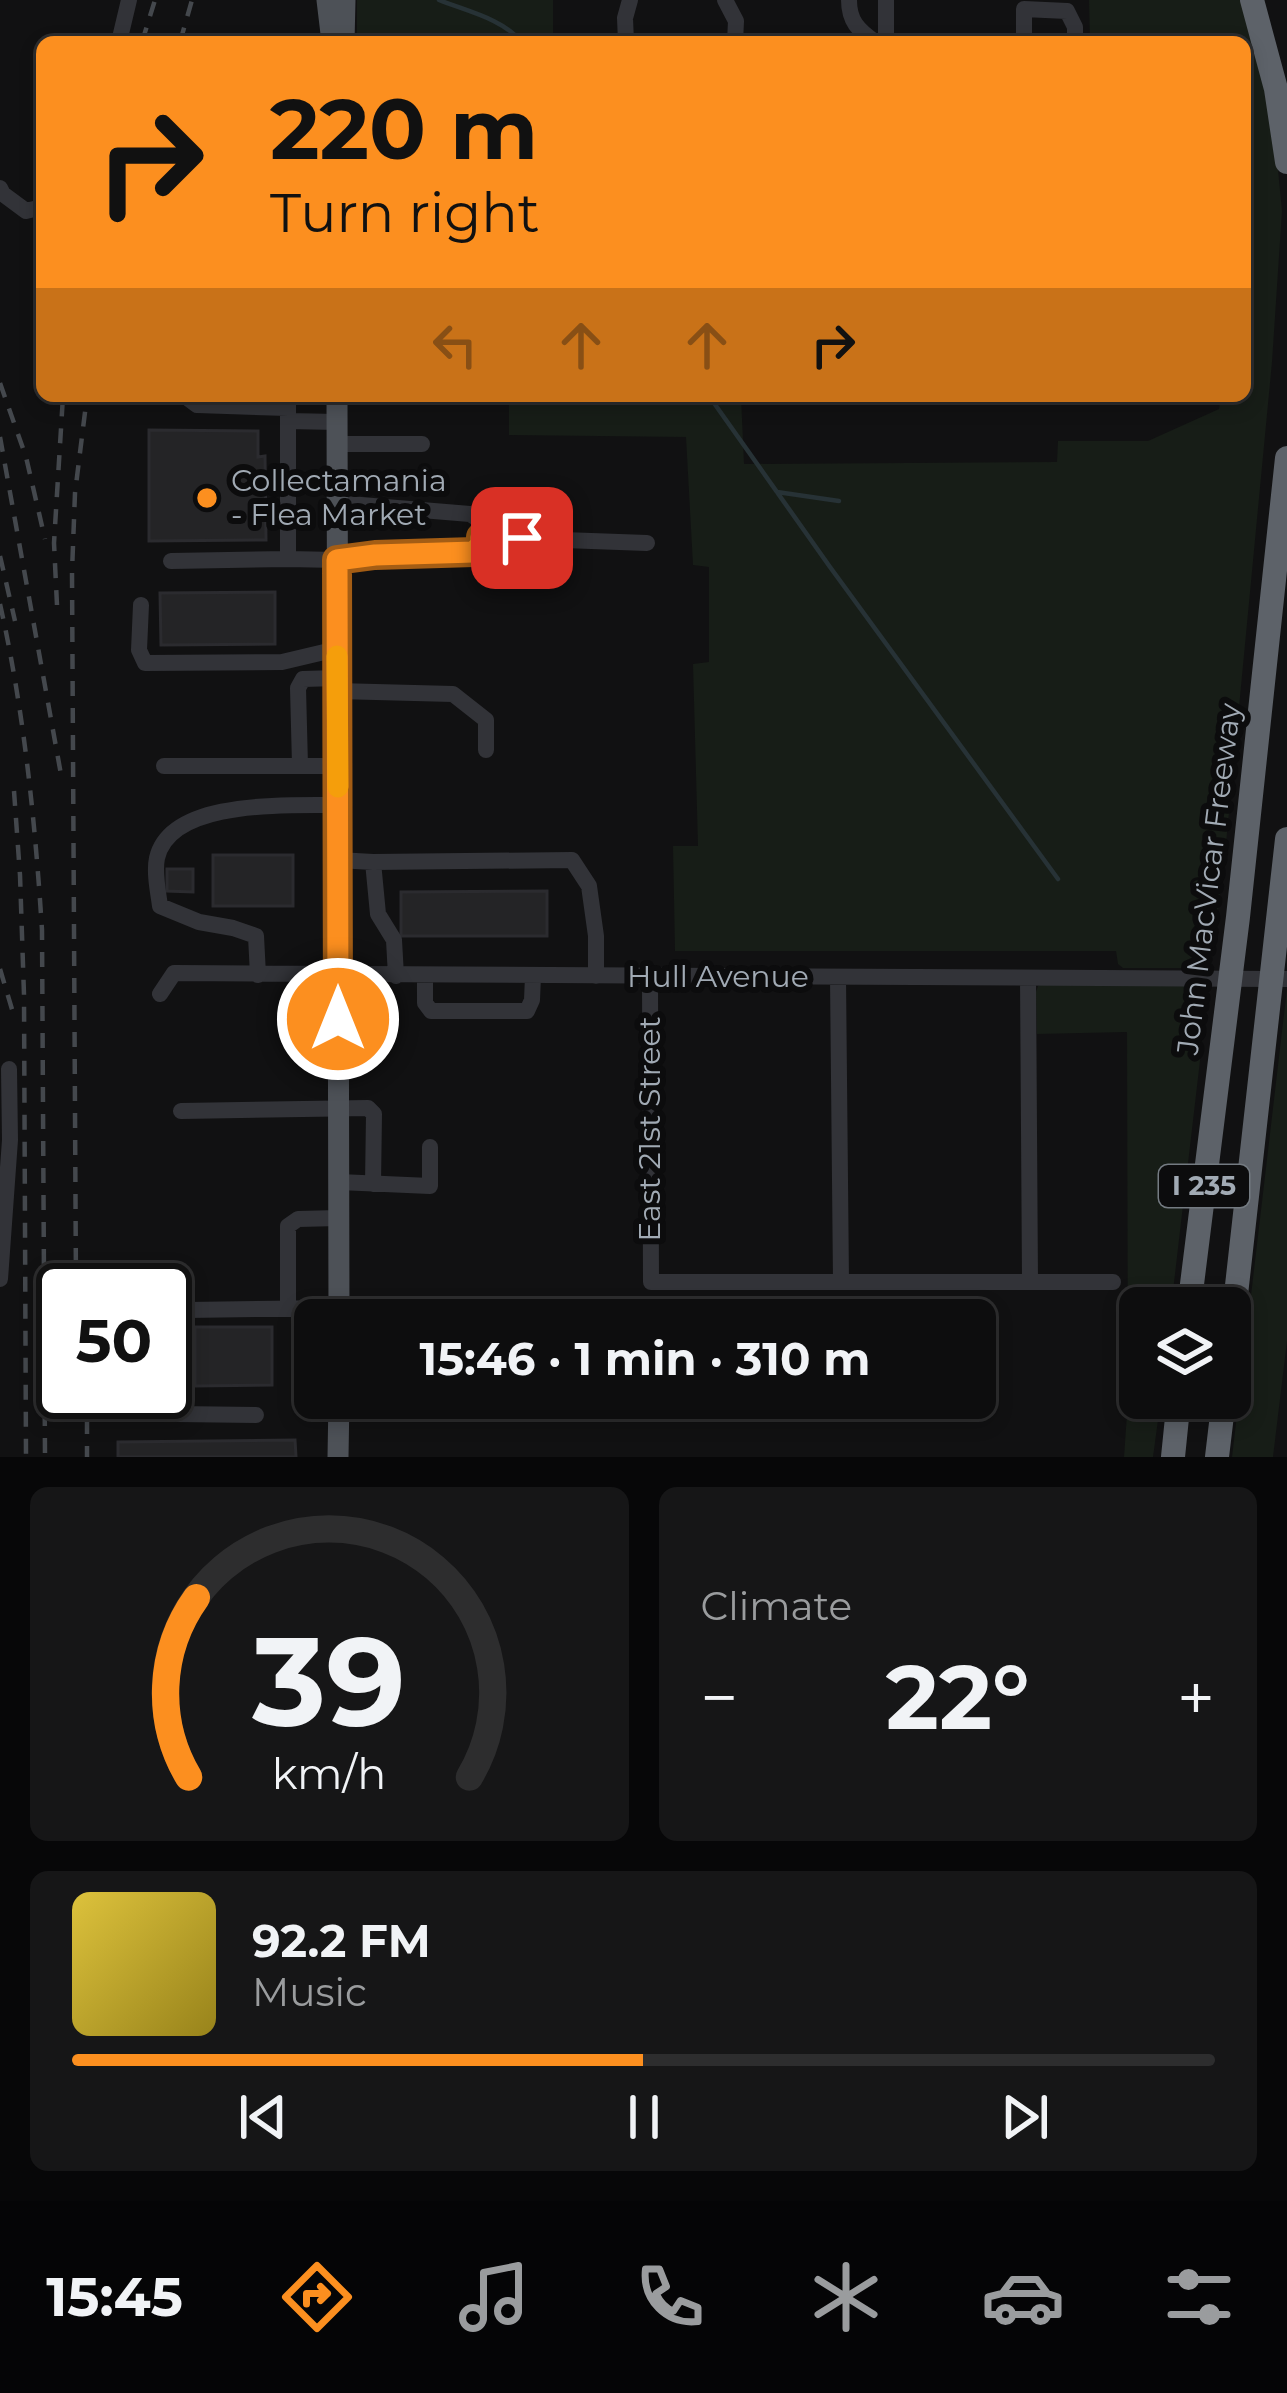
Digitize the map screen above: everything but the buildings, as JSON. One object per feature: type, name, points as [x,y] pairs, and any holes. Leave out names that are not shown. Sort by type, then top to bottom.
[{"type":"highway","points":[[1252,0],[1276,89],[1287,163]]},
{"type":"highway","name":"John MacVicar Freeway","points":[[1191,1287],[1238,917],[1287,458]]},
{"type":"highway","name":"I 235","points":[[1237,1287],[1287,838]]},
{"type":"highway","points":[[1173,1457],[1177,1419]]},
{"type":"highway","points":[[1217,1457],[1222,1419]]},
{"type":"main road","points":[[328,0],[331,36]]},
{"type":"main road","points":[[344,36],[345,0]]},
{"type":"main road","points":[[338,402],[338,1299]]},
{"type":"main road","points":[[338,1419],[338,1457]]},
{"type":"street","points":[[120,36],[129,0]]},
{"type":"street","points":[[626,36],[630,0]]},
{"type":"street","points":[[724,0],[736,21],[735,36]]},
{"type":"street","points":[[849,0],[849,14],[866,36]]},
{"type":"street","points":[[886,0],[886,36]]},
{"type":"street","points":[[1024,36],[1023,4],[1067,10],[1075,36]]},
{"type":"street","points":[[0,188],[26,211],[36,208]]},
{"type":"street","points":[[193,402],[288,408],[337,433],[422,444]]},
{"type":"street","points":[[288,408],[288,559]]},
{"type":"street","points":[[171,561],[337,560],[474,552],[481,544],[481,521],[470,514],[337,503]]},
{"type":"street","points":[[481,537],[647,543]]},
{"type":"street","points":[[141,605],[139,650],[145,663],[282,662],[337,650]]},
{"type":"street","points":[[300,765],[298,688],[302,679],[453,694],[486,720],[486,750]]},
{"type":"street","points":[[164,766],[338,766]]},
{"type":"street","points":[[258,974],[256,936],[199,922],[160,906],[157,857],[172,830],[209,814],[338,805]]},
{"type":"street","points":[[338,860],[572,860],[589,886],[596,976]]},
{"type":"street","points":[[373,862],[378,914],[394,940],[396,976]]},
{"type":"street","name":"Hull Avenue","points":[[160,994],[174,974],[1287,979]]},
{"type":"street","points":[[425,976],[425,1003],[431,1011],[526,1011],[532,1000],[533,976]]},
{"type":"street","name":"East 21st Street","points":[[650,976],[651,1282],[841,1282]]},
{"type":"street","points":[[838,977],[841,1282],[1114,1282]]},
{"type":"street","points":[[1028,978],[1030,1282]]},
{"type":"street","points":[[0,1279],[10,1140],[9,1069]]},
{"type":"street","points":[[181,1111],[368,1108],[374,1114],[373,1184]]},
{"type":"street","points":[[339,1182],[430,1186],[430,1147]]},
{"type":"street","points":[[294,1299],[288,1226],[298,1219],[338,1218]]},
{"type":"street","points":[[192,1310],[294,1309]]},
{"type":"street","points":[[192,1414],[256,1415]]},
{"type":"shaded area","points":[[357,0],[553,0],[553,36],[357,36]]},
{"type":"shaded area","points":[[1089,0],[1241,0],[1263,76],[1276,149],[1282,211],[1272,362],[1211,968],[1123,968],[1116,951],[675,951],[673,846],[698,846],[693,664],[709,662],[709,567],[693,565],[686,437],[509,435],[509,402],[741,402],[744,464],[1057,462],[1058,441],[1148,441],[1219,409],[1220,402],[1251,402],[1251,36],[1090,36]]},
{"type":"shaded area","points":[[1209,984],[1173,1287],[1128,1287],[1127,1032],[1037,1034],[1038,986]]},
{"type":"shaded area","points":[[1287,989],[1287,1341],[1273,1457],[1232,1457],[1236,1419],[1251,1419],[1251,1295]]},
{"type":"shaded area","points":[[1127,1419],[1158,1419],[1153,1457],[1124,1457]]},
{"type":"waterway","points":[[439,0],[495,22],[516,36]]},
{"type":"waterway","points":[[713,402],[1058,879]]},
{"type":"waterway","points":[[777,492],[839,501]]},
{"type":"railway","points":[[144,36],[155,0]]},
{"type":"railway","points":[[182,36],[192,0]]},
{"type":"railway","points":[[0,383],[26,457],[45,539]]},
{"type":"railway","points":[[57,605],[54,543],[63,402]]},
{"type":"railway","points":[[76,1263],[72,572],[75,493],[86,402]]},
{"type":"railway","points":[[0,437],[62,780]]},
{"type":"railway","points":[[0,556],[15,621]]},
{"type":"railway","points":[[0,604],[27,766],[42,930],[45,1457]]},
{"type":"railway","points":[[14,791],[24,995],[26,1457]]},
{"type":"railway","points":[[0,969],[14,1016]]},
{"type":"railway","points":[[87,1419],[87,1457]]},
{"type":"slow traffic","points":[[337,656],[338,787]]},
{"type":"place","name":"Collectamania - Flea Market","points":[[207,498]]},
{"type":"route","points":[[338,1019],[337,560],[474,552],[481,537],[522,538]]}]
